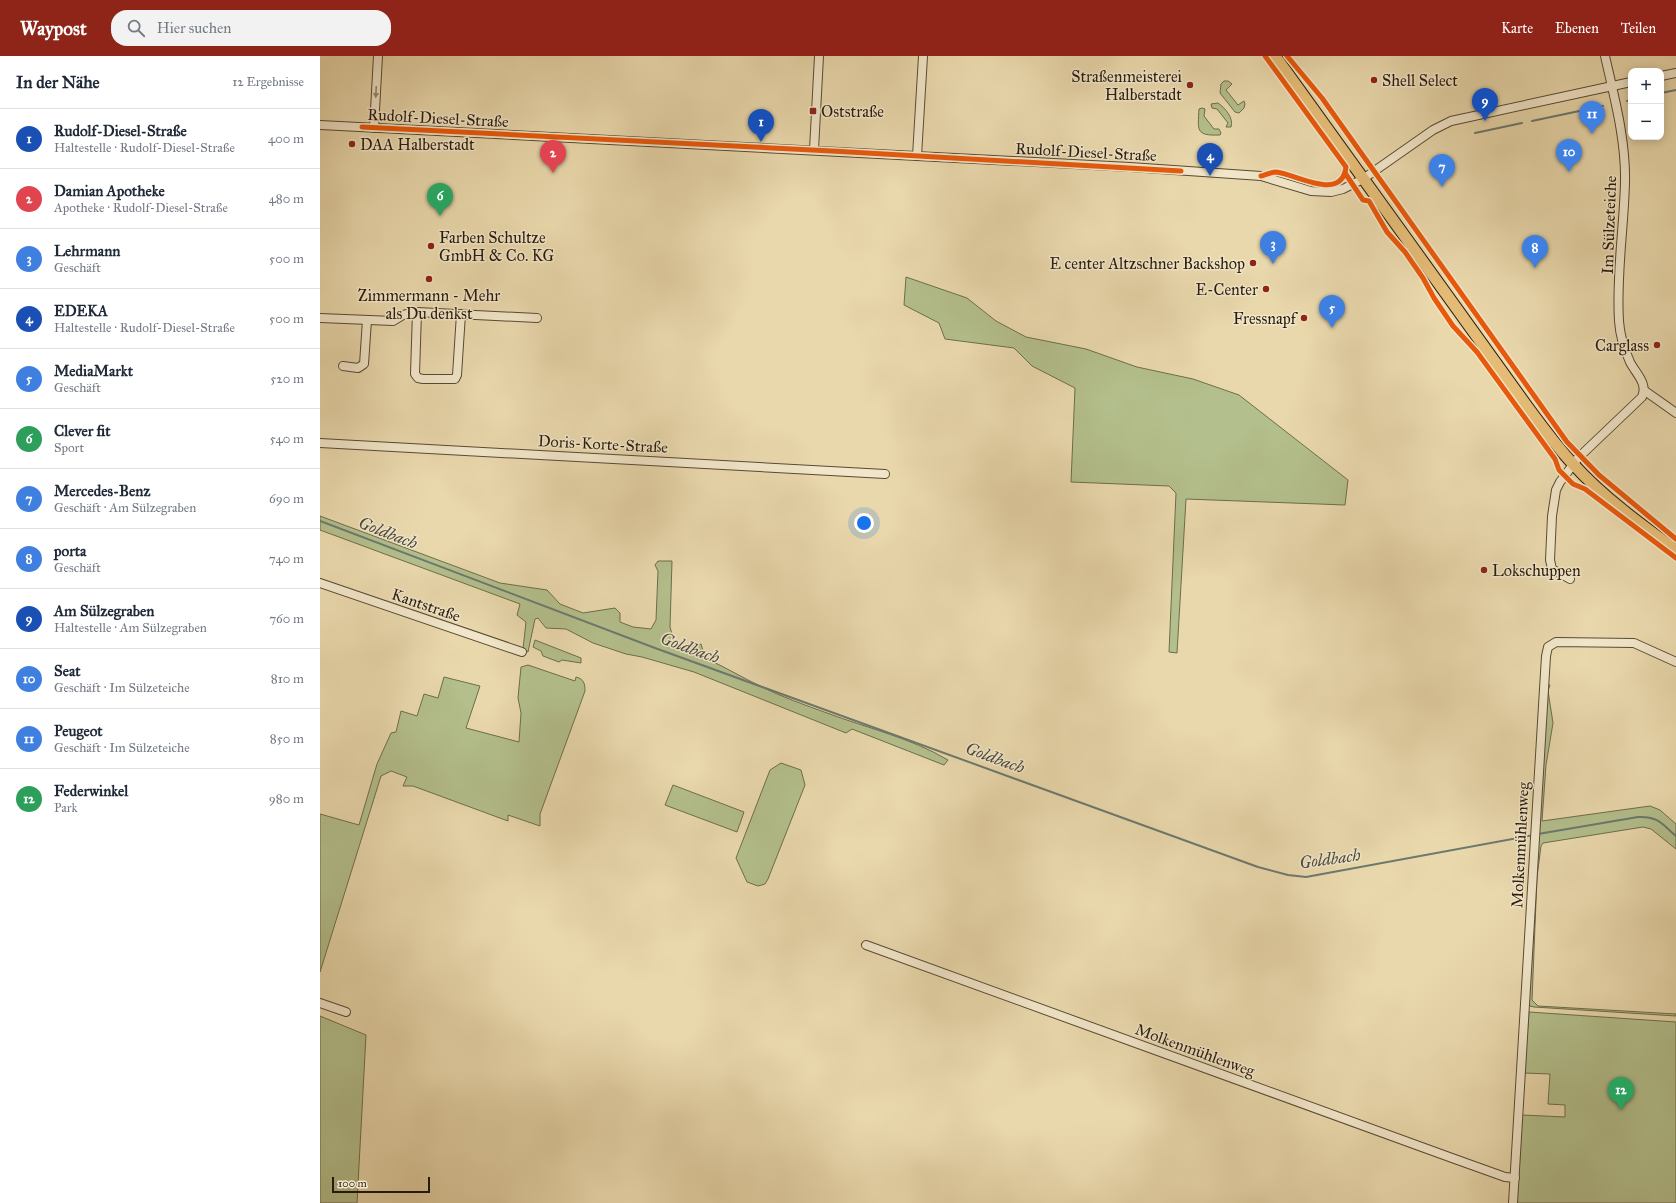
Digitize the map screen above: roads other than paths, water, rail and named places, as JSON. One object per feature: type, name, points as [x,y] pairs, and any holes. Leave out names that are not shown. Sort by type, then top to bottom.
[{"type":"main road","points":[[1275,56],[1529,409],[1573,464],[1595,486],[1647,530],[1676,550]]},
{"type":"street","points":[[374,128],[378,56]]},
{"type":"street","points":[[814,150],[819,56]]},
{"type":"street","points":[[917,156],[923,56]]},
{"type":"street","name":"Im Sülzeteiche","points":[[1605,56],[1625,155],[1619,296],[1620,334],[1631,363],[1643,382],[1645,391]]},
{"type":"street","points":[[1664,75],[1676,73]]},
{"type":"street","name":"Rudolf-Diesel-Straße","points":[[320,125],[814,150],[1242,174],[1272,178],[1322,193],[1340,190],[1363,179],[1433,130],[1451,121],[1628,83]]},
{"type":"street","points":[[417,312],[415,374],[418,378],[423,379],[455,379],[457,375],[461,314]]},
{"type":"street","points":[[320,318],[393,321],[403,315],[417,312],[537,318]]},
{"type":"street","points":[[343,366],[358,368],[364,364],[367,320]]},
{"type":"street","points":[[1570,579],[1552,569],[1550,560],[1552,516],[1556,490],[1561,479],[1578,458],[1642,397],[1645,391],[1676,413]]},
{"type":"street","name":"Doris-Korte-Straße","points":[[320,443],[885,474]]},
{"type":"street","name":"Kantstraße","points":[[320,583],[522,652]]},
{"type":"street","name":"Molkenmühlenweg","points":[[1513,1203],[1534,835],[1546,656],[1548,647],[1556,642],[1634,643],[1676,662]]},
{"type":"street","name":"Molkenmühlenweg","points":[[866,945],[1452,1158],[1505,1177],[1515,1178]]},
{"type":"street","points":[[320,1003],[346,1012]]},
{"type":"waterway","points":[[1664,92],[1676,90]]},
{"type":"waterway","points":[[1532,121],[1603,106]]},
{"type":"waterway","points":[[1475,133],[1522,123]]},
{"type":"waterway","name":"Goldbach","points":[[320,521],[655,648],[1258,867],[1288,875],[1306,877],[1534,835]]},
{"type":"waterway","name":"Goldbach","points":[[1538,834],[1645,817],[1655,819],[1676,836]]},
{"type":"place","name":"Shell Select","points":[[1374,80]]},
{"type":"place","name":"Straßenmeisterei Halberstadt","points":[[1190,85]]},
{"type":"place","name":"Oststraße","points":[[813,111]]},
{"type":"place","name":"Am Sülzegraben","points":[[1485,121]]},
{"type":"place","name":"Peugeot","points":[[1592,134]]},
{"type":"place","name":"Rudolf-Diesel-Straße","points":[[761,142]]},
{"type":"place","name":"DAA Halberstadt","points":[[352,144]]},
{"type":"place","name":"Seat","points":[[1569,172]]},
{"type":"place","name":"Damian Apotheke","points":[[553,173]]},
{"type":"place","name":"EDEKA","points":[[1210,176]]},
{"type":"place","name":"Mercedes-Benz","points":[[1442,187]]},
{"type":"place","name":"Clever fit","points":[[440,216]]},
{"type":"place","name":"Farben Schultze GmbH & Co. KG","points":[[431,246]]},
{"type":"place","name":"E center Altzschner Backshop","points":[[1253,263]]},
{"type":"place","name":"Lehrmann","points":[[1273,264]]},
{"type":"place","name":"porta","points":[[1535,268]]},
{"type":"place","name":"Zimmermann - Mehr als Du denkst","points":[[429,279]]},
{"type":"place","name":"E-Center","points":[[1266,289]]},
{"type":"place","name":"Fressnapf","points":[[1304,318]]},
{"type":"place","name":"MediaMarkt","points":[[1332,328]]},
{"type":"place","name":"Carglass","points":[[1657,345]]},
{"type":"place","name":"Lokschuppen","points":[[1484,570]]},
{"type":"place","name":"Federwinkel","points":[[1621,1110]]}]
